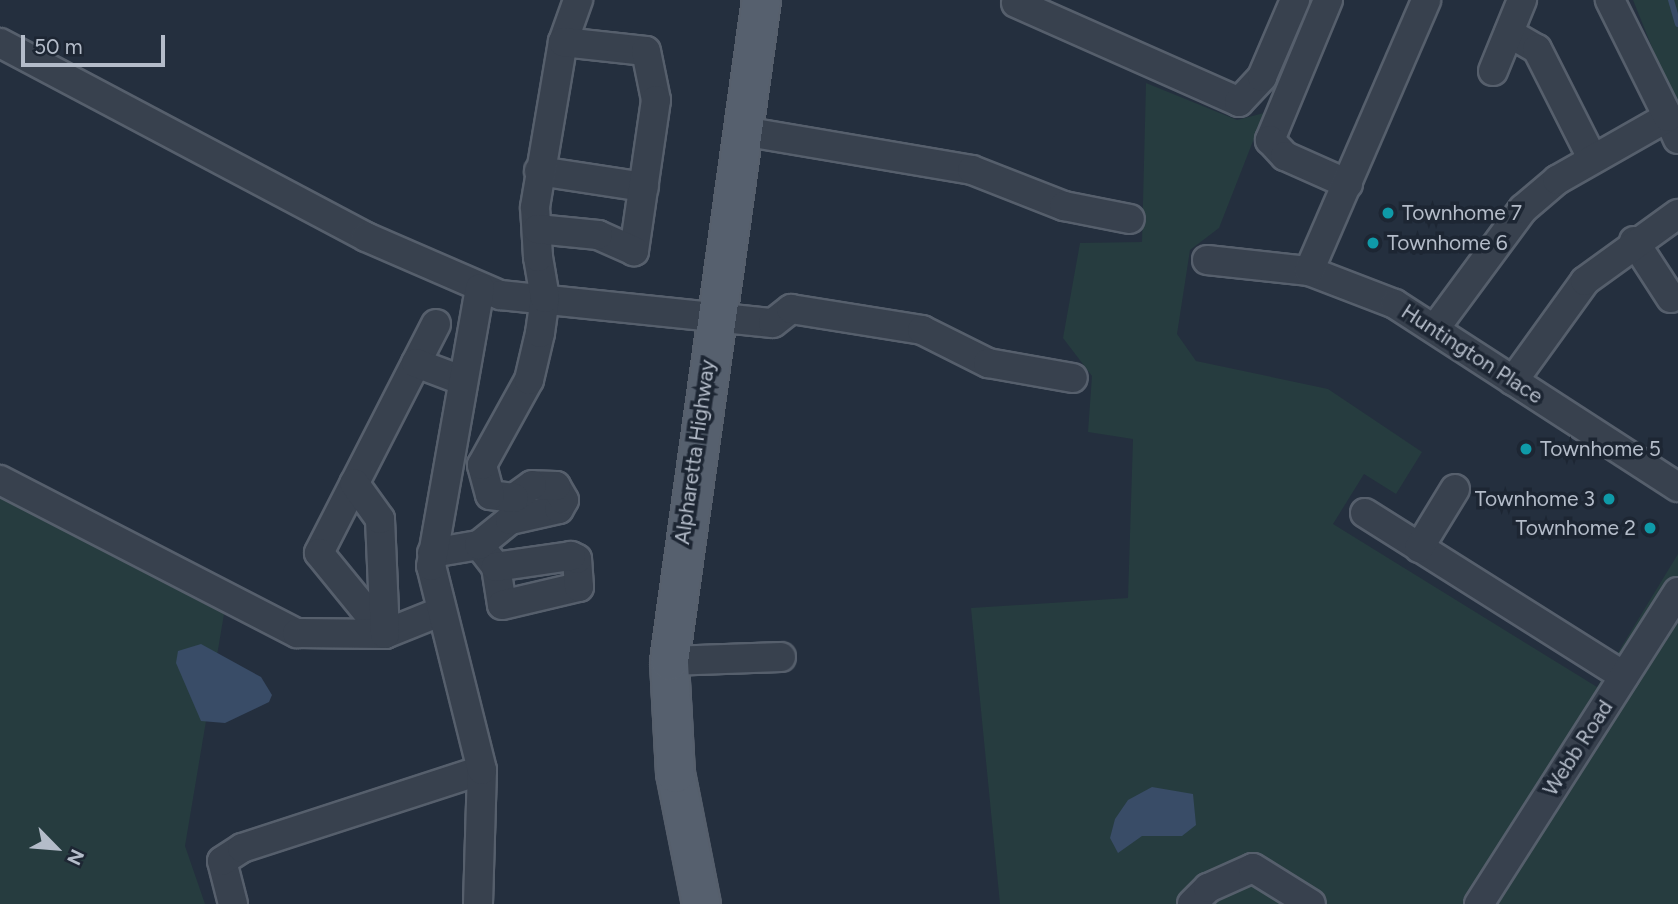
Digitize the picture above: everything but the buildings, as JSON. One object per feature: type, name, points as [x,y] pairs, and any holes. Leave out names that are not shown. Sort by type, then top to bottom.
[{"type":"main road","name":"Alpharetta Highway","points":[[701,904],[675,773],[669,661],[761,2]]},
{"type":"street","points":[[432,553],[487,556],[577,559],[579,587],[511,608],[502,605],[487,556],[510,520],[559,509],[564,500],[556,486],[531,485],[514,498],[490,495],[482,465],[529,380],[545,298],[537,229],[539,171],[563,42],[578,0]]},
{"type":"street","points":[[1014,1],[1239,102],[1262,77],[1295,0]]},
{"type":"street","points":[[1328,0],[1270,140],[1285,156],[1348,184]]},
{"type":"street","points":[[1309,271],[1426,0]]},
{"type":"street","points":[[1493,71],[1522,0]]},
{"type":"street","points":[[1436,327],[1523,209],[1592,158],[1673,128],[1610,0]]},
{"type":"street","points":[[1509,33],[1537,49],[1592,158]]},
{"type":"street","points":[[537,229],[598,235],[634,251],[644,187],[656,100],[646,51],[563,42]]},
{"type":"street","points":[[0,43],[366,237],[480,288],[545,298],[773,323],[790,309],[922,330],[988,363],[1073,378]]},
{"type":"street","points":[[742,131],[972,170],[1064,206],[1130,219]]},
{"type":"street","points":[[539,171],[644,187]]},
{"type":"street","points":[[1513,381],[1567,301],[1634,241],[1678,214]]},
{"type":"street","points":[[1634,241],[1671,298]]},
{"type":"street","name":"Huntington Place","points":[[1207,260],[1309,271],[1436,327],[1513,381],[1678,487]]},
{"type":"street","points":[[478,904],[482,770],[440,612],[432,553],[461,380],[480,288]]},
{"type":"street","points":[[385,634],[319,553],[436,324]]},
{"type":"street","points":[[416,363],[461,380]]},
{"type":"street","points":[[0,480],[297,633],[385,634],[440,612]]},
{"type":"street","points":[[354,483],[380,519],[385,634]]},
{"type":"street","points":[[1419,548],[1455,489]]},
{"type":"street","points":[[1365,513],[1624,676]]},
{"type":"street","name":"Webb Road","points":[[1479,904],[1678,592]]},
{"type":"street","points":[[669,661],[780,657]]},
{"type":"street","points":[[233,904],[222,861],[242,848],[482,770]]},
{"type":"street","points":[[1192,904],[1208,888],[1253,868],[1311,904]]},
{"type":"green space","points":[[1633,0],[1678,0],[1678,112]]},
{"type":"green space","points":[[1146,83],[1237,120],[1264,113],[1219,228],[1190,250],[1177,334],[1196,361],[1328,389],[1422,452],[1396,494],[1364,474],[1333,524],[1597,687],[1678,554],[1678,904],[1000,904],[971,608],[1128,598],[1133,439],[1088,432],[1092,376],[1063,338],[1080,243],[1142,242]]},
{"type":"green space","points":[[0,496],[224,614],[185,846],[205,904],[0,904]]},
{"type":"water","points":[[201,644],[261,677],[272,695],[269,702],[225,723],[201,721],[176,663],[178,651]]},
{"type":"water","points":[[1152,787],[1193,794],[1196,825],[1182,836],[1142,836],[1118,853],[1110,838],[1115,819],[1128,800]]},
{"type":"waterway","points":[[1671,0],[1678,24]]},
{"type":"place","name":"Townhome 7","points":[[1388,213]]},
{"type":"place","name":"Townhome 6","points":[[1373,243]]},
{"type":"place","name":"Townhome 5","points":[[1526,449]]},
{"type":"place","name":"Townhome 3","points":[[1609,499]]},
{"type":"place","name":"Townhome 2","points":[[1650,528]]}]
